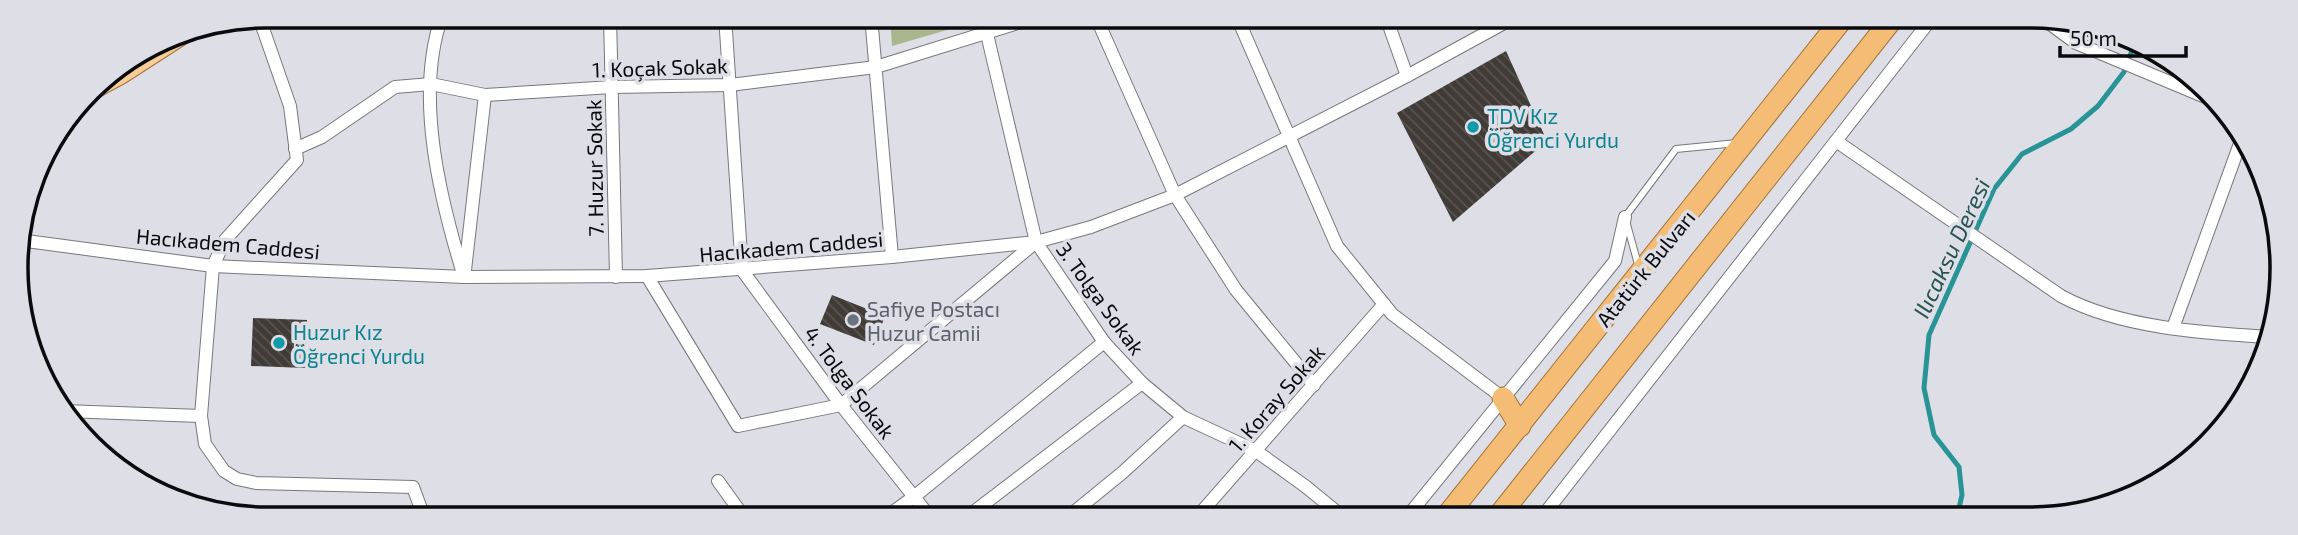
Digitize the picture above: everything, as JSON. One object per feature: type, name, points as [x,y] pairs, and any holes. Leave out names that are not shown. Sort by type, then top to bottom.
[{"type":"highway","name":"Atatürk Bulvarı","points":[[1454,507],[1835,28]]},
{"type":"highway","name":"Atatürk Bulvarı","points":[[1506,507],[1885,28]]},
{"type":"highway","points":[[1503,398],[1520,426]]},
{"type":"street","points":[[263,28],[290,106],[297,160],[225,240],[213,266],[201,416],[205,444],[224,471],[237,479],[256,483],[413,487],[420,507]]},
{"type":"street","points":[[439,28],[430,85],[434,155],[446,218],[464,277]]},
{"type":"street","name":"7. Huzur Sokak","points":[[610,28],[616,277]]},
{"type":"street","points":[[726,28],[742,270]]},
{"type":"street","points":[[873,28],[892,257]]},
{"type":"street","points":[[647,276],[738,426],[841,405],[1036,242],[986,28]]},
{"type":"street","name":"1. Koçak Sokak","points":[[295,149],[322,136],[395,87],[430,85],[485,96],[612,87],[730,85],[876,66],[1003,28]]},
{"type":"street","points":[[1101,28],[1175,195],[1236,290],[1314,385]]},
{"type":"street","points":[[1242,28],[1337,246],[1392,314],[1503,398]]},
{"type":"street","points":[[1390,28],[1407,76]]},
{"type":"street","name":"Hacıkadem Caddesi","points":[[30,241],[213,266],[464,277],[647,276],[892,257],[1036,242],[1091,227],[1175,195],[1495,28]]},
{"type":"street","points":[[1550,507],[1924,28]]},
{"type":"street","points":[[2058,30],[2076,43],[2192,91]]},
{"type":"street","points":[[464,277],[485,96]]},
{"type":"street","points":[[1836,141],[2082,307],[2173,328],[2260,336]]},
{"type":"street","points":[[2173,328],[2238,149]]},
{"type":"street","points":[[1415,507],[1615,261],[1625,217]]},
{"type":"street","name":"3. Tolga Sokak","points":[[1036,242],[1104,342],[1142,383],[1184,417],[1256,451],[1331,507]]},
{"type":"street","name":"4. Tolga Sokak","points":[[742,270],[841,405],[923,507]]},
{"type":"street","name":"1. Koray Sokak","points":[[1206,507],[1384,304]]},
{"type":"street","points":[[900,507],[1104,342]]},
{"type":"street","points":[[980,507],[1142,383]]},
{"type":"street","points":[[76,412],[201,416]]},
{"type":"street","points":[[1080,507],[1184,417]]},
{"type":"street","points":[[718,481],[737,507]]},
{"type":"lane","points":[[1641,273],[1625,217],[1676,149],[1745,142]]},
{"type":"green space","points":[[891,28],[954,28],[892,46]]},
{"type":"building","name":"TDV Kız Öğrenci Yurdu","points":[[1506,51],[1547,141],[1453,222],[1397,113]]},
{"type":"building","name":"Safiye Postacı Huzur Camii","points":[[832,295],[885,316],[874,345],[820,324]]},
{"type":"building","name":"Huzur Kız Öğrenci Yurdu","points":[[253,318],[307,320],[305,368],[251,366]]},
{"type":"waterway","name":"Ilıcaksu Deresi","points":[[1959,507],[1962,495],[1959,467],[1934,435],[1924,388],[1929,335],[1994,189],[2022,154],[2071,129],[2098,106],[2124,72],[2132,51]]},
{"type":"place","name":"TDV Kız Öğrenci Yurdu","points":[[1473,127]]},
{"type":"place","name":"Safiye Postacı Huzur Camii","points":[[853,320]]},
{"type":"place","name":"Huzur Kız Öğrenci Yurdu","points":[[279,343]]}]
